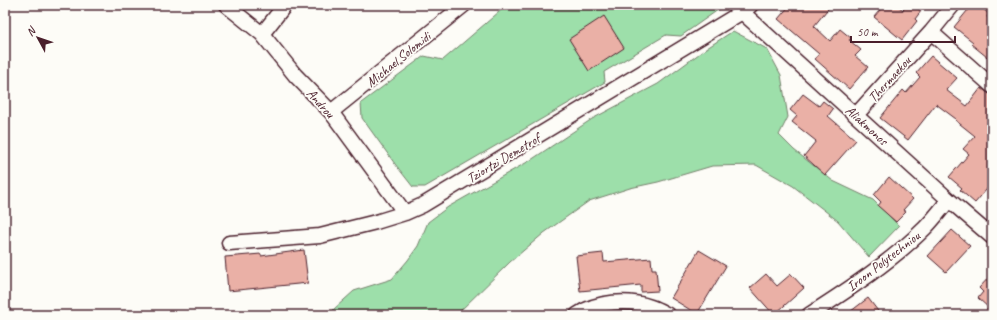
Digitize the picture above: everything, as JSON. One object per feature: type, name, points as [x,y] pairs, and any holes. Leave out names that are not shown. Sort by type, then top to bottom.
[{"type":"street","name":"Androu","points":[[226,5],[262,34],[296,76],[331,112],[405,213]]},
{"type":"street","points":[[262,34],[285,5]]},
{"type":"street","name":"Michael Solomidi","points":[[331,112],[464,5]]},
{"type":"street","name":"Thermaekou","points":[[856,115],[931,32],[952,5]]},
{"type":"street","name":"Aliakmonos","points":[[747,9],[856,115],[992,237]]},
{"type":"street","name":"Tziortzi Demetrof","points":[[229,242],[320,236],[405,213],[445,193],[747,9]]},
{"type":"street","points":[[931,32],[992,86]]},
{"type":"street","name":"Iroon Polytechniou","points":[[809,315],[865,277],[909,244],[949,200]]},
{"type":"street","points":[[577,315],[583,311],[601,305],[619,302],[634,303],[650,307],[668,315]]},
{"type":"green space","points":[[507,5],[725,5],[681,36],[666,35],[604,72],[605,82],[425,187],[413,187],[362,118],[361,103],[424,56],[443,60]]},
{"type":"green space","points":[[733,31],[767,49],[781,75],[788,117],[779,135],[794,150],[833,181],[873,200],[899,226],[869,257],[838,221],[793,186],[756,165],[712,166],[658,182],[630,188],[589,201],[544,233],[510,262],[456,315],[331,315],[334,309],[354,291],[392,279],[418,246],[428,222],[448,207],[531,160],[592,119],[658,84]]},
{"type":"building","points":[[790,5],[831,5],[814,26],[830,41],[840,29],[851,38],[849,40],[861,50],[855,56],[868,67],[849,89],[815,59],[819,54],[778,19]]},
{"type":"building","points":[[884,5],[897,5],[903,10],[906,5],[913,5],[921,11],[915,19],[917,21],[902,40],[874,17]]},
{"type":"building","points":[[972,5],[978,5],[989,14],[987,17],[992,21],[992,51],[987,57],[971,44],[973,42],[954,27]]},
{"type":"building","points":[[604,16],[624,48],[589,71],[569,39]]},
{"type":"building","points":[[931,56],[957,78],[946,90],[967,106],[981,88],[992,96],[992,183],[975,203],[960,190],[962,188],[949,177],[969,154],[963,149],[975,136],[955,120],[956,119],[936,104],[908,140],[880,118],[903,90],[906,93],[920,77],[916,73]]},
{"type":"building","points":[[803,94],[819,106],[823,101],[833,109],[828,116],[856,140],[825,175],[804,156],[816,141],[792,122],[797,116],[790,110]]},
{"type":"building","points":[[889,177],[913,199],[903,210],[906,212],[896,222],[878,206],[881,202],[874,195]]},
{"type":"building","points":[[952,230],[970,246],[946,272],[928,256]]},
{"type":"building","points":[[304,250],[308,283],[228,291],[225,257],[261,254],[261,256]]},
{"type":"building","points":[[699,250],[726,266],[697,314],[671,298]]},
{"type":"building","points":[[603,253],[604,262],[651,258],[652,269],[656,269],[658,291],[641,292],[641,285],[580,291],[576,256]]},
{"type":"building","points":[[766,274],[777,286],[791,274],[804,288],[774,315],[750,288]]},
{"type":"building","points":[[992,274],[992,311],[978,298],[983,292],[979,288]]},
{"type":"building","points":[[868,298],[881,315],[846,315]]}]
